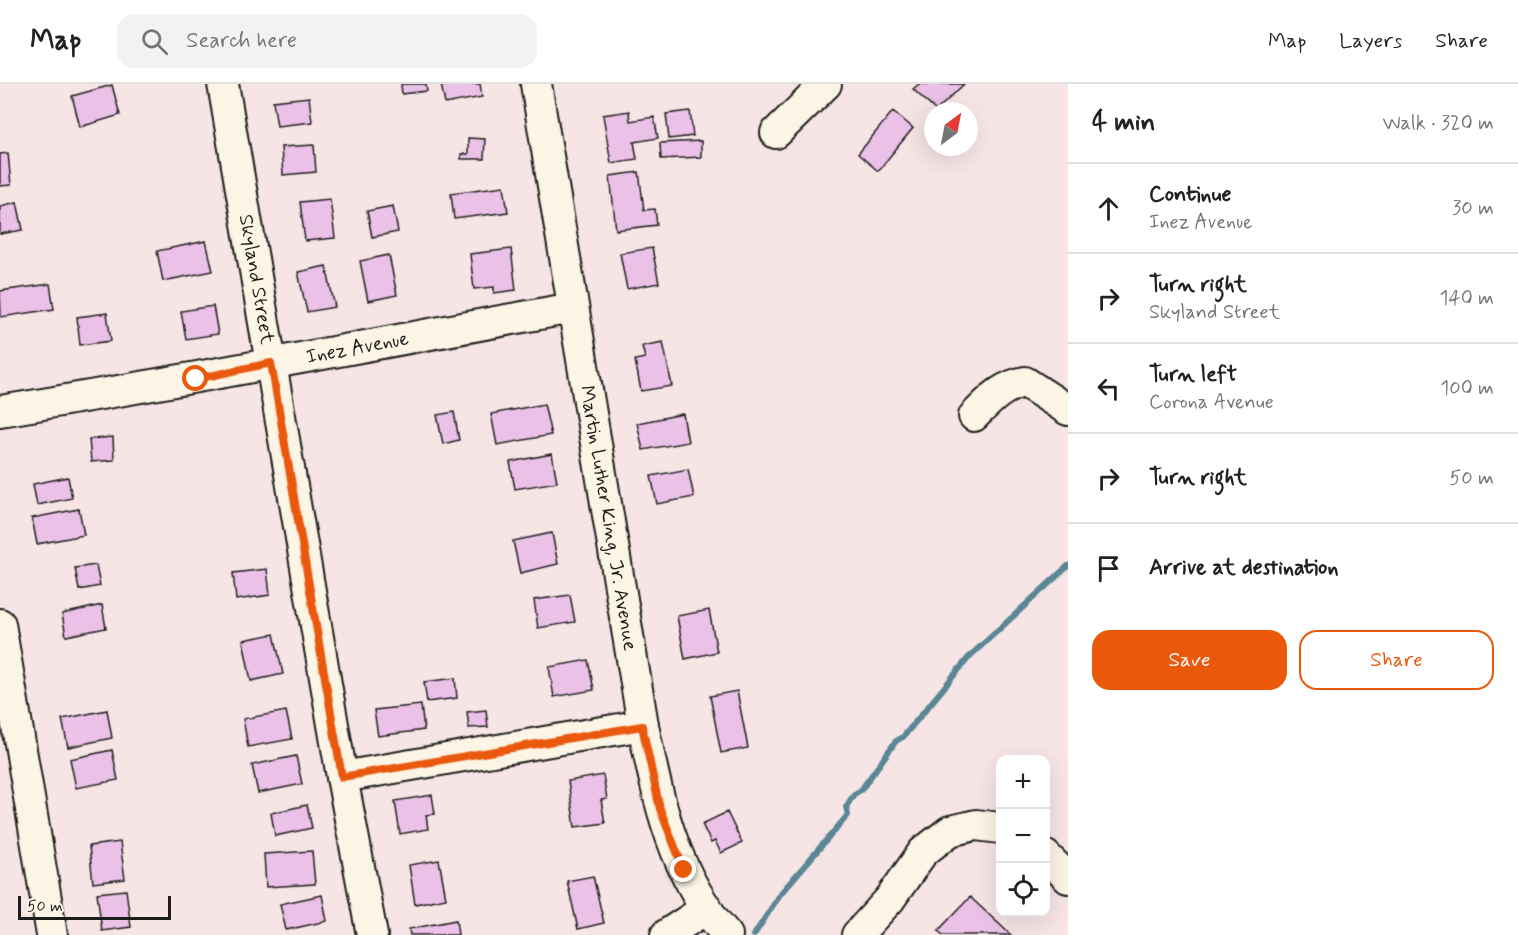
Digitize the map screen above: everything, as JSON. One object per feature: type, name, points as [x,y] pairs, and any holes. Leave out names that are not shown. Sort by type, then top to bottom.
[{"type":"street","name":"Skyland Street","points":[[223,84],[342,777],[372,935]]},
{"type":"street","name":"Martin Luther King, Jr. Avenue","points":[[536,84],[642,726],[660,809],[684,870],[727,935]]},
{"type":"street","points":[[776,133],[826,84]]},
{"type":"street","name":"Inez Avenue","points":[[0,411],[196,379],[271,363],[573,308]]},
{"type":"street","points":[[974,416],[997,393],[1010,384],[1025,382],[1068,410]]},
{"type":"street","points":[[0,624],[52,935]]},
{"type":"street","points":[[342,777],[642,726]]},
{"type":"street","points":[[857,935],[890,899],[922,852],[950,831],[976,825],[996,828]]},
{"type":"street","points":[[1050,860],[1068,878]]},
{"type":"street","points":[[666,935],[707,908]]},
{"type":"building","points":[[401,84],[426,84],[427,91],[402,94]]},
{"type":"building","points":[[441,84],[480,84],[482,97],[445,104]]},
{"type":"building","points":[[919,84],[964,84],[945,102],[927,102],[913,89]]},
{"type":"building","points":[[112,85],[120,115],[80,127],[72,96]]},
{"type":"building","points":[[309,97],[312,122],[277,126],[273,101]]},
{"type":"building","points":[[629,111],[630,121],[654,117],[658,138],[634,142],[637,159],[611,163],[603,115]]},
{"type":"building","points":[[690,111],[693,136],[669,139],[666,114]]},
{"type":"building","points":[[893,111],[913,128],[878,171],[858,154]]},
{"type":"building","points":[[468,138],[485,139],[484,159],[461,159],[461,154],[468,154]]},
{"type":"building","points":[[701,141],[701,157],[661,159],[660,143]]},
{"type":"building","points":[[314,145],[316,172],[283,175],[281,147]]},
{"type":"building","points":[[8,153],[11,185],[0,186],[0,154]]},
{"type":"building","points":[[639,172],[644,210],[655,209],[657,225],[616,230],[610,176]]},
{"type":"building","points":[[504,186],[508,212],[454,219],[451,193]]},
{"type":"building","points":[[330,199],[335,238],[305,241],[300,202]]},
{"type":"building","points":[[17,202],[23,230],[0,234],[0,206]]},
{"type":"building","points":[[393,206],[398,232],[372,237],[367,211]]},
{"type":"building","points":[[206,241],[213,271],[163,281],[157,251]]},
{"type":"building","points":[[652,248],[659,283],[627,289],[620,253]]},
{"type":"building","points":[[511,249],[516,290],[494,293],[494,287],[474,289],[470,254]]},
{"type":"building","points":[[389,255],[397,295],[368,301],[360,261]]},
{"type":"building","points":[[326,266],[335,307],[307,312],[298,272]]},
{"type":"building","points":[[50,284],[54,309],[1,317],[0,291]]},
{"type":"building","points":[[213,306],[218,334],[186,339],[181,311]]},
{"type":"building","points":[[107,313],[111,341],[80,345],[77,317]]},
{"type":"building","points":[[663,342],[672,386],[641,391],[635,360],[645,358],[642,346]]},
{"type":"building","points":[[544,404],[551,435],[497,445],[491,414]]},
{"type":"building","points":[[454,412],[459,440],[443,444],[437,415]]},
{"type":"building","points":[[683,414],[688,442],[643,450],[637,423]]},
{"type":"building","points":[[113,437],[114,460],[91,462],[89,439]]},
{"type":"building","points":[[552,454],[557,482],[515,489],[510,462]]},
{"type":"building","points":[[688,469],[694,497],[657,504],[651,476]]},
{"type":"building","points":[[68,477],[72,498],[37,505],[33,484]]},
{"type":"building","points":[[79,509],[84,535],[37,544],[32,518]]},
{"type":"building","points":[[552,533],[558,564],[520,573],[513,541]]},
{"type":"building","points":[[96,565],[100,586],[79,590],[75,568]]},
{"type":"building","points":[[267,569],[270,595],[236,600],[233,573]]},
{"type":"building","points":[[570,595],[575,622],[538,628],[534,600]]},
{"type":"building","points":[[102,605],[106,628],[66,636],[62,614]]},
{"type":"building","points":[[709,610],[717,652],[685,659],[677,616]]},
{"type":"building","points":[[274,634],[283,674],[251,681],[243,640]]},
{"type":"building","points":[[588,660],[594,690],[554,697],[549,667]]},
{"type":"building","points":[[455,678],[457,698],[427,702],[424,682]]},
{"type":"building","points":[[737,691],[748,748],[721,753],[710,696]]},
{"type":"building","points":[[421,705],[424,730],[378,736],[374,710]]},
{"type":"building","points":[[107,710],[112,738],[68,747],[62,719]]},
{"type":"building","points":[[486,710],[488,727],[469,728],[467,712]]},
{"type":"building","points":[[286,711],[292,739],[248,747],[243,719]]},
{"type":"building","points":[[112,750],[118,780],[76,788],[70,759]]},
{"type":"building","points":[[296,756],[302,784],[258,793],[252,765]]},
{"type":"building","points":[[603,775],[607,799],[601,800],[605,823],[575,827],[568,781]]},
{"type":"building","points":[[432,795],[435,814],[426,815],[428,829],[400,834],[395,801]]},
{"type":"building","points":[[307,805],[312,828],[275,836],[271,813]]},
{"type":"building","points":[[727,812],[742,843],[721,853],[715,841],[711,843],[702,824]]},
{"type":"building","points":[[120,842],[125,879],[93,883],[89,846]]},
{"type":"building","points":[[312,851],[315,884],[266,887],[264,854]]},
{"type":"building","points":[[439,860],[446,898],[415,904],[409,865]]},
{"type":"building","points":[[593,876],[604,923],[578,929],[567,881]]},
{"type":"building","points":[[126,890],[131,927],[102,931],[97,893]]},
{"type":"building","points":[[322,895],[327,921],[286,930],[280,904]]},
{"type":"building","points":[[970,897],[1011,935],[943,935],[938,931]]},
{"type":"building","points":[[456,920],[458,935],[410,935],[409,929]]},
{"type":"waterway","points":[[754,935],[781,893],[848,815],[846,807],[854,794],[861,790],[896,741],[903,737],[970,656],[1068,566]]},
{"type":"route","points":[[196,379],[271,363],[342,777],[642,726],[660,809],[684,870]]}]
